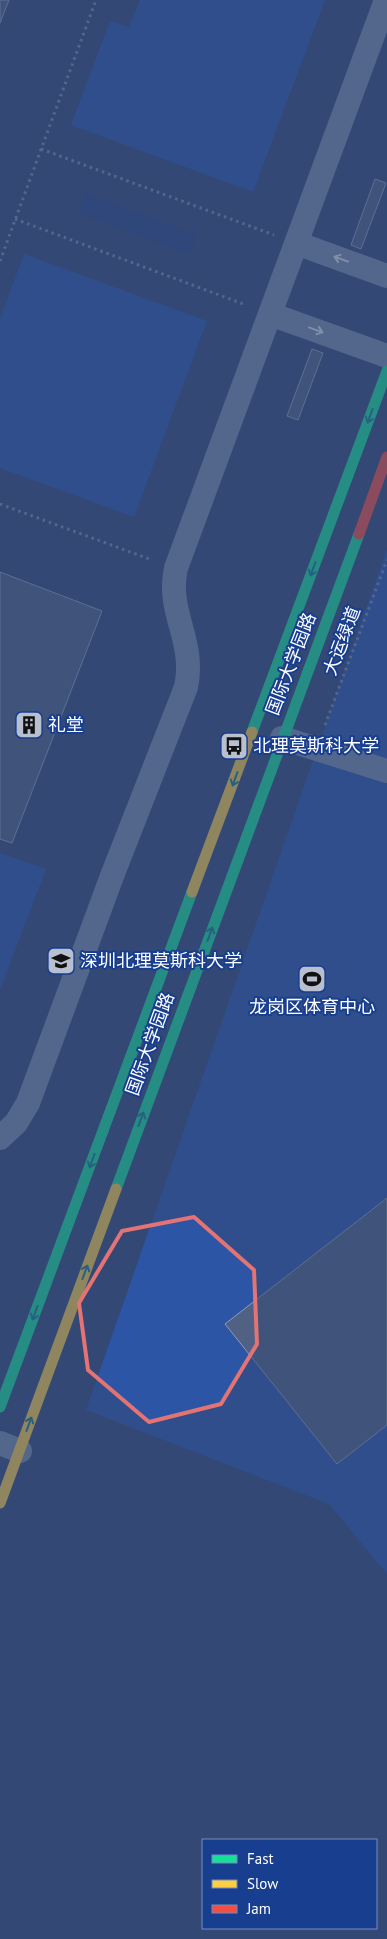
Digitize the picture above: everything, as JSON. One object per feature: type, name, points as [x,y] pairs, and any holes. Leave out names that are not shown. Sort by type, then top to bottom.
[{"type":"street","points":[[0,1138],[16,1123],[28,1103],[112,876],[186,687],[189,660],[173,596],[176,568],[386,0]]},
{"type":"street","points":[[296,243],[387,276]]},
{"type":"street","points":[[270,314],[387,356]]},
{"type":"street","name":"国际大学园路","points":[[0,1407],[387,371]]},
{"type":"street","name":"国际大学园路","points":[[0,1503],[10,1447],[282,738],[387,457]]},
{"type":"street","points":[[282,738],[387,771]]},
{"type":"path","points":[[0,261],[96,0]]},
{"type":"path","points":[[41,149],[296,243]]},
{"type":"path","points":[[15,219],[270,314]]},
{"type":"path","points":[[0,504],[176,568]]},
{"type":"path","name":"大运绿道","points":[[322,732],[387,560]]},
{"type":"highlighted area","points":[[194,1217],[254,1270],[257,1344],[221,1404],[149,1422],[88,1370],[79,1303],[122,1231]]},
{"type":"shaded area","points":[[140,0],[325,0],[253,192],[71,125],[110,21],[129,27]]},
{"type":"shaded area","points":[[86,193],[197,235],[190,255],[78,213]]},
{"type":"shaded area","points":[[24,254],[207,321],[134,517],[0,468],[0,319]]},
{"type":"shaded area","name":"龙岗区体育中心","points":[[387,549],[387,1574],[329,1504],[86,1410]]},
{"type":"shaded area","points":[[0,853],[46,869],[0,990]]},
{"type":"building","points":[[0,0],[9,0],[0,23]]},
{"type":"building","points":[[375,179],[386,183],[361,249],[351,245]]},
{"type":"building","points":[[312,349],[323,353],[298,420],[287,416]]},
{"type":"building","name":"礼堂","points":[[0,572],[102,611],[12,843],[0,839]]},
{"type":"building","points":[[387,1198],[387,1425],[337,1464],[225,1324]]},
{"type":"traffic: fast","points":[[252,732],[387,371]]},
{"type":"traffic: fast","points":[[116,1189],[359,534]]},
{"type":"traffic: fast","points":[[0,1407],[192,892]]},
{"type":"traffic: slow","points":[[192,892],[252,732]]},
{"type":"traffic: slow","points":[[0,1503],[116,1189]]},
{"type":"traffic: jam","points":[[359,534],[387,457]]},
{"type":"place","name":"礼堂","points":[[29,725]]},
{"type":"place","name":"北理莫斯科大学","points":[[234,746]]},
{"type":"place","name":"深圳北理莫斯科大学","points":[[61,961]]},
{"type":"place","name":"龙岗区体育中心","points":[[312,979]]}]
